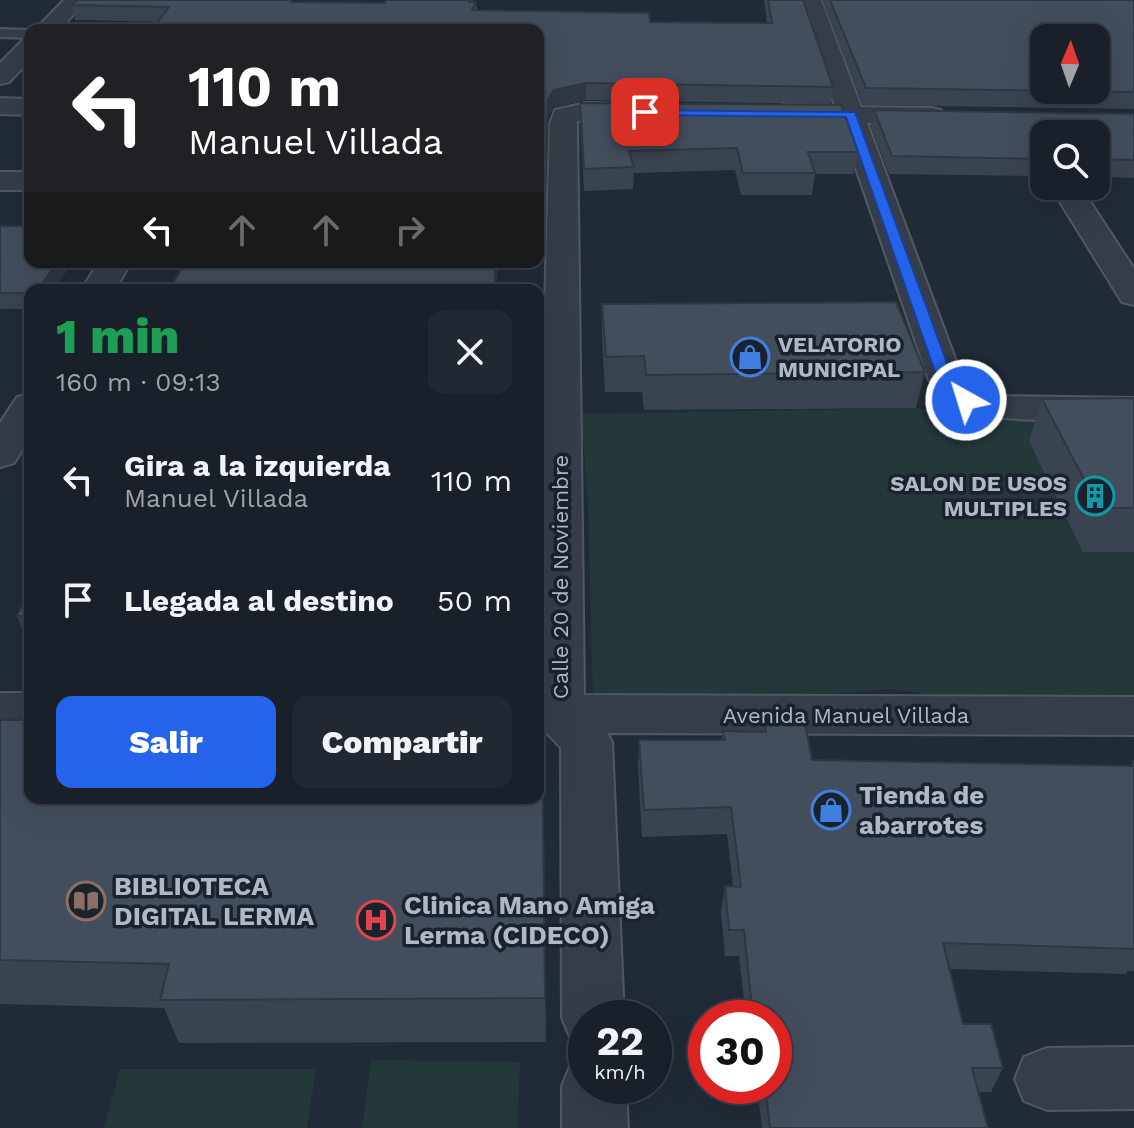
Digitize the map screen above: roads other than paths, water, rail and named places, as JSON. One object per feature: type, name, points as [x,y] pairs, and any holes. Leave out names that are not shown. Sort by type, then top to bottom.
[{"type":"street","points":[[52,24],[76,0]]},
{"type":"street","points":[[810,0],[942,372],[966,400],[1008,407],[1134,409]]},
{"type":"street","points":[[0,77],[24,52]]},
{"type":"street","points":[[0,106],[24,107]]},
{"type":"street","name":"Calle 20 de Noviembre","points":[[593,1000],[586,742],[548,714],[550,191],[564,116],[586,111],[664,112]]},
{"type":"street","points":[[757,113],[960,117]]},
{"type":"street","points":[[0,181],[24,181]]},
{"type":"street","points":[[1074,200],[1134,295]]},
{"type":"street","points":[[0,455],[24,415]]},
{"type":"street","points":[[0,712],[24,712]]},
{"type":"street","name":"Avenida Manuel Villada","points":[[548,714],[1134,716]]},
{"type":"street","points":[[1047,1079],[1134,1078]]},
{"type":"street","points":[[594,1104],[595,1128]]},
{"type":"lane","points":[[0,33],[24,34]]},
{"type":"place","name":"VELATORIO MUNICIPAL","points":[[750,357]]},
{"type":"place","name":"SALON DE USOS MULTIPLES","points":[[1095,496]]},
{"type":"place","name":"Tienda de abarrotes","points":[[831,810]]},
{"type":"place","name":"BIBLIOTECA DIGITAL LERMA","points":[[86,901]]},
{"type":"place","name":"Clinica Mano Amiga Lerma (CIDECO)","points":[[376,920]]}]
